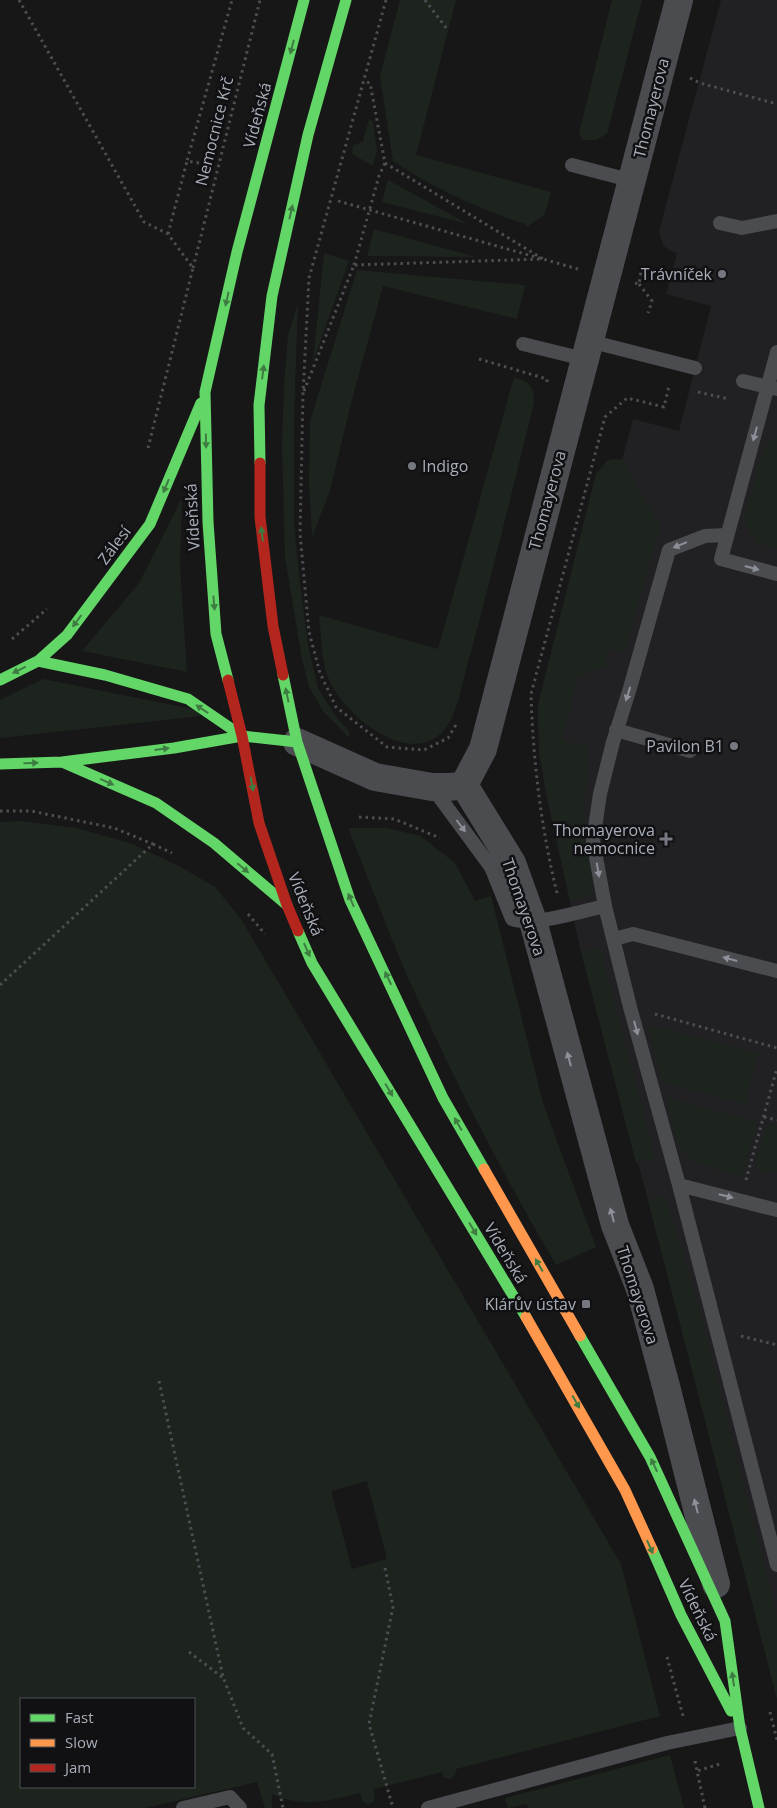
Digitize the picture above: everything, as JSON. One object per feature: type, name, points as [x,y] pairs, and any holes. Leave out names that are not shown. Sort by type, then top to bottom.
[{"type":"main road","name":"Vídeňská","points":[[304,0],[237,252],[206,392],[208,522],[216,634],[242,736],[259,823],[286,905],[312,963],[552,1360],[620,1481],[681,1615],[740,1728]]},
{"type":"main road","name":"Vídeňská","points":[[346,0],[308,135],[272,296],[259,406],[260,517],[273,626],[297,742],[350,900],[443,1098],[650,1457],[725,1621],[740,1728],[759,1808]]},
{"type":"main road","name":"Zálesí","points":[[0,680],[38,661],[67,635],[150,524],[206,392]]},
{"type":"main road","points":[[38,661],[105,676],[188,699],[242,736]]},
{"type":"main road","points":[[0,764],[62,762],[174,748],[242,736],[297,742]]},
{"type":"main road","points":[[62,762],[156,803],[214,843],[286,905]]},
{"type":"street","name":"Thomayerova","points":[[679,0],[483,749],[464,785],[512,863],[533,921],[615,1225],[642,1298],[725,1621]]},
{"type":"street","points":[[297,742],[375,777],[432,787],[464,785]]},
{"type":"lane","points":[[572,166],[632,181]]},
{"type":"lane","points":[[720,223],[742,228],[777,221]]},
{"type":"lane","points":[[523,344],[587,350],[694,368]]},
{"type":"lane","points":[[777,352],[772,388],[720,559],[777,574]]},
{"type":"lane","points":[[743,381],[772,388]]},
{"type":"lane","points":[[727,536],[705,536],[669,550],[616,730],[600,794],[593,841],[605,906],[630,1007],[679,1184],[716,1330],[773,1533],[777,1565]]},
{"type":"lane","points":[[616,730],[690,751]]},
{"type":"lane","points":[[432,787],[491,867],[512,919],[520,922],[533,921],[605,906]]},
{"type":"lane","points":[[614,939],[633,934],[777,971]]},
{"type":"lane","points":[[679,1184],[777,1210]]},
{"type":"lane","points":[[428,1808],[667,1743],[740,1728]]},
{"type":"lane","points":[[183,1808],[230,1797],[240,1808]]},
{"type":"path","points":[[19,0],[144,222],[168,234],[193,268]]},
{"type":"path","points":[[168,234],[232,0]]},
{"type":"path","name":"Nemocnice Krč","points":[[146,452],[260,0]]},
{"type":"path","points":[[386,0],[309,278],[303,394],[300,533],[309,632],[320,673],[336,707],[387,746],[424,750],[448,738],[460,719]]},
{"type":"path","points":[[425,0],[447,29]]},
{"type":"path","points":[[689,78],[700,83],[777,104]]},
{"type":"path","points":[[303,394],[354,265],[378,176],[385,163],[370,83],[363,81]]},
{"type":"path","points":[[187,161],[198,163]]},
{"type":"path","points":[[385,163],[543,258]]},
{"type":"path","points":[[338,202],[584,270]]},
{"type":"path","points":[[354,265],[543,258]]},
{"type":"path","points":[[639,284],[652,301],[648,313]]},
{"type":"path","points":[[479,359],[547,379],[546,386]]},
{"type":"path","points":[[546,851],[532,734],[531,694],[605,417],[627,398],[664,407],[669,384]]},
{"type":"path","points":[[698,392],[734,400]]},
{"type":"path","points":[[8,642],[53,603]]},
{"type":"path","points":[[0,812],[31,812],[114,828],[178,856]]},
{"type":"path","points":[[359,817],[394,819],[441,839]]},
{"type":"path","points":[[0,985],[153,844]]},
{"type":"path","points":[[630,1007],[777,1048]]},
{"type":"path","points":[[741,1200],[777,1068]]},
{"type":"path","points":[[764,1117],[777,1120]]},
{"type":"path","points":[[716,1330],[777,1345]]},
{"type":"path","points":[[159,1381],[223,1677],[243,1728],[272,1754],[282,1808]]},
{"type":"path","points":[[385,1568],[393,1607],[369,1724],[393,1808]]},
{"type":"path","points":[[189,1652],[223,1677]]},
{"type":"path","points":[[706,1808],[697,1771],[746,1755]]},
{"type":"shaded area","points":[[400,0],[456,0],[416,155],[551,192],[545,214],[527,227],[525,224],[457,197],[393,161],[380,76]]},
{"type":"shaded area","points":[[612,0],[642,0],[607,134],[596,140],[582,140],[579,133]]},
{"type":"shaded area","name":"Thomayerova nemocnice","points":[[721,0],[777,0],[777,1698],[648,1200],[581,952],[546,794],[539,753],[538,705],[596,474],[608,460],[622,460],[633,419],[679,431],[711,306],[666,294],[677,253],[670,251],[664,246],[659,231]]},
{"type":"shaded area","points":[[369,119],[373,121],[377,150],[373,166],[352,154],[353,146],[363,141]]},
{"type":"shaded area","points":[[388,180],[468,224],[382,202]]},
{"type":"shaded area","points":[[374,229],[476,257],[367,256]]},
{"type":"shaded area","points":[[324,253],[349,261],[313,362]]},
{"type":"shaded area","points":[[357,270],[525,285],[517,319],[383,286],[351,403],[330,491],[312,537],[309,482],[310,421]]},
{"type":"shaded area","points":[[298,303],[294,418],[294,524],[299,575],[308,645],[318,688],[335,715],[350,733],[348,737],[323,711],[309,687],[302,659],[285,557],[282,444],[284,387],[288,335]]},
{"type":"shaded area","points":[[514,377],[530,385],[534,403],[457,705],[444,730],[427,742],[407,744],[388,738],[370,727],[349,708],[331,685],[325,668],[319,615],[438,649]]},
{"type":"shaded area","points":[[777,437],[777,549],[756,543],[744,519],[764,447]]},
{"type":"shaded area","points":[[608,460],[622,460],[660,526],[624,653],[609,648],[605,666],[578,677],[562,740],[588,747],[584,812],[593,893],[570,901],[539,753],[538,705],[596,474]]},
{"type":"shaded area","points":[[182,498],[180,567],[187,672],[82,651],[139,583]]},
{"type":"shaded area","points":[[43,679],[197,710],[201,716],[0,738],[0,700]]},
{"type":"shaded area","points":[[21,821],[76,828],[130,843],[181,867],[215,887],[241,919],[621,1564],[660,1716],[456,1769],[455,1776],[449,1779],[444,1777],[442,1772],[374,1789],[375,1799],[372,1803],[368,1804],[363,1802],[360,1793],[315,1802],[294,1801],[272,1794],[272,1808],[265,1808],[257,1782],[145,1808],[0,1808],[0,822]],"holes":[[[367,1481],[387,1559],[352,1569],[331,1491]]]},
{"type":"shaded area","points":[[348,828],[387,828],[420,836],[455,863],[475,901],[491,896],[543,1103],[596,1247],[556,1265],[496,1158],[441,1049],[399,957]]},
{"type":"shaded area","points":[[600,948],[655,1158],[636,1163],[581,952]]},
{"type":"shaded area","points":[[648,1025],[757,1053],[745,1104],[662,1082]]},
{"type":"shaded area","points":[[667,1098],[757,1122],[742,1177],[699,1163],[685,1153],[675,1136]]},
{"type":"shaded area","points":[[766,1124],[777,1127],[777,1171],[769,1169],[768,1175],[760,1171],[756,1162]]},
{"type":"shaded area","points":[[665,1196],[695,1294],[777,1617],[777,1699],[648,1200]]},
{"type":"shaded area","points":[[670,1755],[684,1808],[528,1808],[527,1804],[508,1808],[505,1798]]},
{"type":"traffic: fast","points":[[228,680],[216,634],[208,522],[205,392],[237,252],[304,0]]},
{"type":"traffic: fast","points":[[260,463],[259,405],[272,296],[308,135],[346,0]]},
{"type":"traffic: fast","points":[[0,680],[38,661],[67,635],[150,524],[201,403]]},
{"type":"traffic: fast","points":[[38,661],[105,675],[188,699],[242,736]]},
{"type":"traffic: fast","points":[[283,675],[297,742],[350,900],[443,1098],[484,1169]]},
{"type":"traffic: fast","points":[[0,764],[62,762],[174,748],[242,736],[297,742]]},
{"type":"traffic: fast","points":[[62,762],[156,803],[214,843],[287,905]]},
{"type":"traffic: fast","points":[[298,931],[312,963],[526,1317]]},
{"type":"traffic: fast","points":[[580,1336],[650,1457],[725,1621],[740,1728],[759,1808]]},
{"type":"traffic: fast","points":[[652,1549],[681,1615],[731,1711]]},
{"type":"traffic: slow","points":[[484,1169],[580,1336]]},
{"type":"traffic: slow","points":[[526,1317],[625,1490],[652,1549]]},
{"type":"traffic: jam","points":[[260,463],[260,517],[273,626],[283,675]]},
{"type":"traffic: jam","points":[[228,680],[242,736],[259,823],[287,905],[298,931]]},
{"type":"place","name":"Trávníček","points":[[722,274]]},
{"type":"place","name":"Indigo","points":[[412,466]]},
{"type":"place","name":"Pavilon B1","points":[[734,746]]},
{"type":"place","name":"Thomayerova nemocnice","points":[[666,839]]},
{"type":"place","name":"Klárův ústav","points":[[586,1304]]}]
